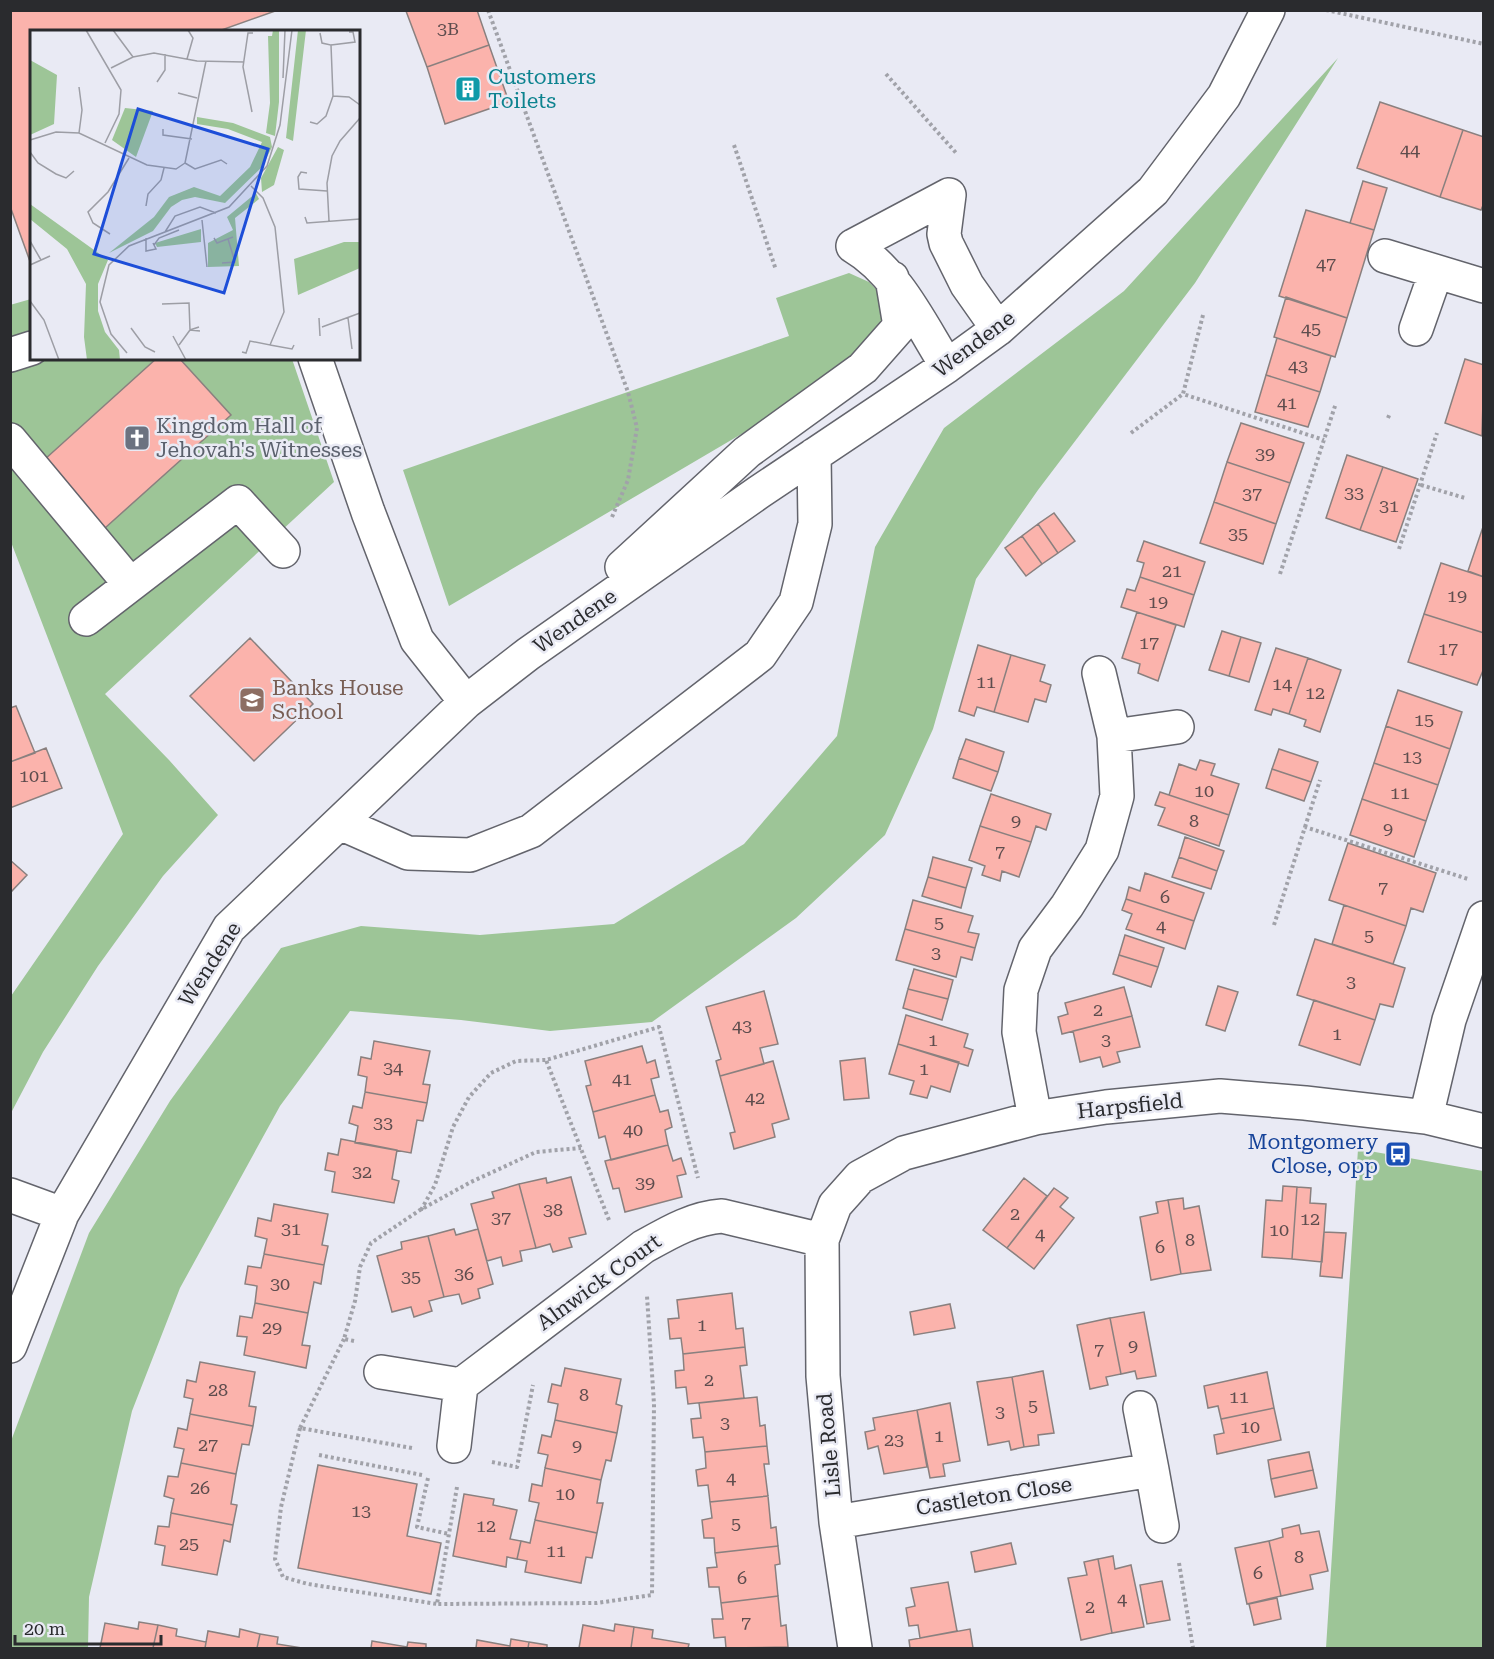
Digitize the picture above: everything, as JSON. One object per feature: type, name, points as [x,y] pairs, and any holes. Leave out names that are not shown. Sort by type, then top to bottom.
[{"type":"street","name":"Wendene","points":[[10,1346],[62,1214],[229,928],[466,702],[528,654],[998,329],[1153,191],[1224,96],[1268,10]]},
{"type":"street","points":[[947,366],[892,278],[870,256],[853,246],[949,195],[944,234],[946,243],[967,285],[998,329]]},
{"type":"street","points":[[1385,256],[1484,285]]},
{"type":"street","points":[[1416,329],[1436,272]]},
{"type":"street","points":[[528,654],[747,452],[863,368],[900,326],[892,278]]},
{"type":"street","points":[[10,355],[30,349]]},
{"type":"street","points":[[316,360],[368,512],[417,640],[466,702]]},
{"type":"street","points":[[10,440],[130,584]]},
{"type":"street","points":[[340,823],[408,853],[470,855],[531,831],[760,655],[796,602],[815,524],[814,455]]},
{"type":"street","points":[[86,619],[238,502],[283,551]]},
{"type":"street","points":[[1035,1118],[1019,1032],[1021,990],[1035,949],[1067,906],[1102,850],[1117,796],[1114,736],[1099,673]]},
{"type":"street","points":[[1114,736],[1177,727]]},
{"type":"street","points":[[1426,1117],[1449,1020],[1484,918]]},
{"type":"street","name":"Harpsfield","points":[[822,1240],[835,1205],[860,1177],[904,1153],[1035,1118],[1106,1107],[1220,1096],[1426,1117],[1484,1131]]},
{"type":"street","points":[[10,1195],[62,1214]]},
{"type":"street","name":"Alnwick Court","points":[[460,1385],[634,1254],[676,1228],[708,1217],[722,1216],[822,1240]]},
{"type":"street","name":"Lisle Road","points":[[822,1240],[823,1376],[836,1522],[855,1648]]},
{"type":"street","points":[[381,1372],[460,1385],[458,1451]]},
{"type":"street","points":[[1140,1408],[1162,1526]]},
{"type":"street","name":"Castleton Close","points":[[836,1522],[1152,1470]]},
{"type":"path","points":[[488,10],[628,392],[637,428],[628,480],[610,522]]},
{"type":"path","points":[[1326,10],[1484,44]]},
{"type":"path","points":[[886,74],[959,156]]},
{"type":"path","points":[[734,145],[776,270]]},
{"type":"path","points":[[1131,433],[1183,394],[1203,315]]},
{"type":"path","points":[[1183,394],[1324,440]]},
{"type":"path","points":[[1280,574],[1336,403]]},
{"type":"path","points":[[1388,418],[1390,412]]},
{"type":"path","points":[[1399,549],[1437,433]]},
{"type":"path","points":[[1421,485],[1465,498]]},
{"type":"path","points":[[1275,925],[1320,780]]},
{"type":"path","points":[[1305,827],[1472,880]]},
{"type":"path","points":[[420,1210],[435,1185],[453,1127],[469,1097],[491,1073],[516,1061],[546,1060],[659,1027],[708,1217]]},
{"type":"path","points":[[546,1060],[581,1148],[634,1254],[654,1404],[652,1595],[597,1603],[437,1604],[308,1584],[283,1577],[275,1559],[276,1549],[281,1507],[300,1428],[344,1339],[355,1301],[360,1267],[371,1243],[420,1210],[471,1182],[536,1152],[581,1148]]},
{"type":"path","points":[[300,1428],[458,1451],[517,1467],[546,1319]]},
{"type":"path","points":[[344,1339],[385,1347],[381,1372]]},
{"type":"path","points":[[437,1604],[449,1534],[458,1451]]},
{"type":"path","points":[[319,1455],[429,1476],[417,1527],[449,1534]]},
{"type":"path","points":[[1162,1526],[1175,1540],[1193,1648]]},
{"type":"green space","points":[[1338,58],[1195,283],[1038,490],[976,579],[933,729],[885,835],[796,918],[652,1022],[550,1031],[461,1020],[350,1011],[280,1106],[180,1288],[132,1411],[89,1597],[88,1648],[11,1648],[11,1441],[89,1233],[170,1101],[281,948],[361,926],[480,935],[614,924],[744,844],[837,736],[875,547],[944,428],[1124,291]]},
{"type":"green space","points":[[849,273],[869,282],[880,293],[885,313],[881,332],[866,347],[767,419],[449,606],[403,470],[789,336],[776,298]]},
{"type":"green space","points":[[30,299],[30,360],[292,360],[334,482],[105,694],[218,815],[163,876],[98,966],[43,1052],[11,1113],[11,996],[123,834],[11,542],[10,305]]},
{"type":"green space","points":[[1358,1149],[1483,1171],[1483,1648],[1326,1648]]},
{"type":"building","points":[[10,10],[278,10],[222,30],[30,30],[30,261],[10,206]]},
{"type":"building","points":[[477,10],[489,45],[427,67],[406,11]]},
{"type":"building","name":"Customers Toilets","points":[[489,45],[509,102],[445,124],[427,67]]},
{"type":"building","points":[[1380,102],[1463,130],[1440,197],[1357,168]]},
{"type":"building","points":[[1463,130],[1484,137],[1484,203],[1481,210],[1440,197]]},
{"type":"building","points":[[1363,181],[1387,188],[1374,230],[1350,223]]},
{"type":"building","points":[[1306,210],[1374,230],[1347,318],[1279,296]]},
{"type":"building","points":[[1286,297],[1347,318],[1335,357],[1274,337]]},
{"type":"building","points":[[1277,338],[1331,356],[1320,392],[1266,375]]},
{"type":"building","points":[[1465,359],[1484,365],[1482,436],[1445,423]]},
{"type":"building","name":"Kingdom Hall of Jehovah's Witnesses","points":[[155,360],[181,360],[231,415],[105,528],[44,460]]},
{"type":"building","points":[[1266,375],[1320,392],[1308,427],[1255,412]]},
{"type":"building","points":[[1241,423],[1304,443],[1290,483],[1227,462]]},
{"type":"building","points":[[1347,455],[1383,467],[1360,530],[1326,518]]},
{"type":"building","points":[[1227,462],[1290,483],[1276,524],[1214,502]]},
{"type":"building","points":[[1383,467],[1418,479],[1396,542],[1360,530]]},
{"type":"building","points":[[1214,502],[1276,524],[1263,564],[1200,543]]},
{"type":"building","points":[[1054,513],[1075,541],[1058,553],[1038,524]]},
{"type":"building","points":[[1038,524],[1058,553],[1042,564],[1022,536]]},
{"type":"building","points":[[1484,524],[1484,577],[1468,571]]},
{"type":"building","points":[[1022,536],[1042,564],[1026,576],[1005,548]]},
{"type":"building","points":[[1144,541],[1205,562],[1194,595],[1140,577],[1144,563],[1137,561]]},
{"type":"building","points":[[1441,563],[1484,577],[1484,633],[1424,614]]},
{"type":"building","points":[[1140,577],[1194,595],[1184,627],[1121,607],[1127,589],[1135,591]]},
{"type":"building","points":[[1137,612],[1176,625],[1158,681],[1138,673],[1140,664],[1122,658]]},
{"type":"building","points":[[1424,614],[1484,633],[1484,668],[1477,685],[1408,662]]},
{"type":"building","points":[[1222,631],[1241,637],[1229,676],[1209,670]]},
{"type":"building","points":[[1241,637],[1261,643],[1249,682],[1229,676]]},
{"type":"building","name":"Banks House School","points":[[250,638],[313,704],[254,761],[190,696]]},
{"type":"building","points":[[978,645],[1011,655],[994,712],[977,707],[974,716],[959,711]]},
{"type":"building","points":[[1276,648],[1308,658],[1289,714],[1273,709],[1271,715],[1255,710]]},
{"type":"building","points":[[1011,655],[1045,665],[1040,681],[1051,685],[1046,702],[1035,699],[1028,722],[994,712]]},
{"type":"building","points":[[1308,658],[1341,670],[1320,732],[1304,726],[1306,720],[1289,714]]},
{"type":"building","points":[[1398,690],[1462,712],[1450,749],[1386,726]]},
{"type":"building","points":[[16,706],[35,753],[10,762],[10,708]]},
{"type":"building","points":[[1386,726],[1450,749],[1438,785],[1374,763]]},
{"type":"building","points":[[966,739],[1004,752],[998,772],[959,758]]},
{"type":"building","points":[[46,748],[62,788],[10,808],[10,762]]},
{"type":"building","points":[[1279,749],[1318,762],[1311,782],[1272,769]]},
{"type":"building","points":[[959,758],[998,772],[991,791],[953,778]]},
{"type":"building","points":[[1200,760],[1215,764],[1211,775],[1239,784],[1229,815],[1169,795],[1179,764],[1196,770]]},
{"type":"building","points":[[1374,763],[1438,785],[1426,821],[1362,799]]},
{"type":"building","points":[[1272,769],[1311,782],[1304,801],[1266,788]]},
{"type":"building","points":[[1160,792],[1229,815],[1219,846],[1158,825],[1165,808],[1155,805]]},
{"type":"building","points":[[991,794],[1051,814],[1046,830],[1036,826],[1031,842],[980,826]]},
{"type":"building","points":[[1362,799],[1426,821],[1414,857],[1350,835]]},
{"type":"building","points":[[980,826],[1031,842],[1019,877],[1002,871],[1000,881],[982,875],[985,866],[969,860]]},
{"type":"building","points":[[1185,837],[1224,851],[1217,871],[1179,857]]},
{"type":"building","points":[[1348,843],[1436,873],[1423,912],[1411,908],[1406,926],[1329,900]]},
{"type":"building","points":[[933,857],[972,868],[966,888],[928,877]]},
{"type":"building","points":[[1179,857],[1217,871],[1211,889],[1172,877]]},
{"type":"building","points":[[10,860],[27,875],[10,893]]},
{"type":"building","points":[[1145,873],[1204,893],[1194,921],[1126,899],[1129,887],[1140,891]]},
{"type":"building","points":[[928,877],[966,888],[961,908],[922,896]]},
{"type":"building","points":[[1126,899],[1194,921],[1185,949],[1126,929],[1132,914],[1122,910]]},
{"type":"building","points":[[913,900],[973,916],[968,932],[979,934],[975,948],[905,929]]},
{"type":"building","points":[[1344,905],[1406,926],[1393,964],[1332,944]]},
{"type":"building","points":[[905,929],[975,948],[972,960],[961,957],[956,977],[896,960]]},
{"type":"building","points":[[1125,935],[1164,948],[1158,967],[1119,955]]},
{"type":"building","points":[[1315,939],[1405,968],[1393,1007],[1380,1004],[1375,1020],[1297,995]]},
{"type":"building","points":[[1119,955],[1158,967],[1151,987],[1113,974]]},
{"type":"building","points":[[914,969],[953,980],[948,999],[908,989]]},
{"type":"building","points":[[1218,986],[1238,992],[1225,1031],[1206,1025]]},
{"type":"building","points":[[1124,987],[1132,1016],[1062,1034],[1058,1017],[1068,1014],[1065,1003]]},
{"type":"building","points":[[908,989],[948,999],[942,1020],[903,1008]]},
{"type":"building","points":[[764,991],[778,1044],[760,1048],[764,1064],[720,1076],[716,1061],[721,1059],[706,1007]]},
{"type":"building","points":[[1314,1000],[1375,1020],[1360,1065],[1299,1045]]},
{"type":"building","points":[[906,1015],[968,1034],[964,1047],[973,1050],[968,1066],[898,1044]]},
{"type":"building","points":[[1132,1016],[1140,1047],[1117,1052],[1120,1062],[1103,1067],[1100,1057],[1080,1062],[1073,1031]]},
{"type":"building","points":[[374,1041],[430,1051],[423,1084],[430,1085],[427,1103],[365,1092],[367,1077],[358,1075],[361,1057],[371,1059]]},
{"type":"building","points":[[898,1044],[959,1062],[950,1092],[931,1086],[927,1098],[910,1094],[914,1081],[889,1074]]},
{"type":"building","points":[[642,1046],[647,1063],[655,1060],[659,1077],[651,1079],[655,1095],[593,1112],[586,1086],[591,1085],[585,1061]]},
{"type":"building","points":[[865,1058],[869,1098],[844,1100],[840,1061]]},
{"type":"building","points":[[773,1061],[789,1119],[772,1124],[775,1137],[734,1149],[730,1133],[735,1132],[720,1076]]},
{"type":"building","points":[[365,1092],[427,1103],[423,1121],[417,1120],[411,1153],[355,1143],[358,1126],[349,1123],[353,1106],[362,1108]]},
{"type":"building","points":[[655,1095],[660,1112],[668,1110],[672,1127],[665,1130],[668,1145],[611,1160],[605,1136],[599,1138],[593,1112]]},
{"type":"building","points":[[341,1139],[397,1150],[392,1179],[399,1181],[394,1203],[332,1192],[335,1172],[325,1170],[328,1153],[338,1155]]},
{"type":"building","points":[[668,1145],[673,1161],[681,1158],[686,1174],[677,1176],[682,1197],[625,1212],[619,1188],[613,1189],[605,1161]]},
{"type":"building","points":[[571,1177],[586,1234],[569,1238],[572,1247],[553,1252],[550,1244],[536,1248],[519,1184],[546,1178],[547,1183]]},
{"type":"building","points":[[1024,1178],[1047,1196],[1007,1248],[983,1230]]},
{"type":"building","points":[[519,1184],[536,1248],[520,1251],[522,1261],[503,1266],[501,1257],[487,1261],[471,1204],[494,1198],[492,1192]]},
{"type":"building","points":[[1283,1186],[1297,1187],[1292,1259],[1262,1257],[1266,1200],[1282,1201]]},
{"type":"building","points":[[1297,1187],[1311,1188],[1310,1203],[1326,1204],[1322,1262],[1292,1259]]},
{"type":"building","points":[[1054,1188],[1068,1198],[1060,1207],[1074,1218],[1034,1269],[1007,1248]]},
{"type":"building","points":[[1183,1198],[1184,1209],[1199,1206],[1211,1270],[1181,1274],[1168,1200]]},
{"type":"building","points":[[1168,1200],[1181,1274],[1151,1280],[1140,1217],[1158,1213],[1156,1202]]},
{"type":"building","points":[[274,1204],[328,1214],[322,1245],[328,1246],[324,1265],[264,1254],[267,1239],[255,1236],[258,1218],[271,1221]]},
{"type":"building","points":[[454,1229],[456,1235],[478,1229],[493,1284],[478,1289],[480,1298],[462,1304],[459,1294],[444,1297],[428,1236]]},
{"type":"building","points":[[1324,1232],[1346,1233],[1342,1278],[1320,1276]]},
{"type":"building","points":[[428,1236],[444,1297],[429,1301],[432,1311],[414,1317],[411,1307],[392,1312],[377,1256],[402,1249],[401,1242]]},
{"type":"building","points":[[264,1254],[324,1265],[321,1284],[314,1282],[308,1313],[255,1303],[257,1286],[245,1284],[248,1266],[261,1268]]},
{"type":"building","points":[[732,1293],[736,1329],[743,1328],[745,1347],[683,1354],[681,1338],[670,1339],[668,1319],[679,1318],[677,1300]]},
{"type":"building","points":[[255,1303],[308,1313],[302,1345],[310,1346],[306,1368],[244,1355],[247,1337],[237,1336],[240,1316],[252,1318]]},
{"type":"building","points":[[950,1304],[955,1328],[914,1335],[910,1312]]},
{"type":"building","points":[[1144,1312],[1156,1376],[1137,1379],[1135,1371],[1121,1374],[1110,1318]]},
{"type":"building","points":[[1110,1318],[1121,1374],[1106,1377],[1108,1385],[1090,1389],[1077,1325]]},
{"type":"building","points":[[745,1347],[747,1365],[740,1366],[744,1398],[688,1404],[686,1387],[676,1388],[675,1371],[684,1370],[683,1354]]},
{"type":"building","points":[[200,1362],[255,1372],[249,1406],[256,1407],[253,1426],[190,1414],[193,1399],[184,1397],[187,1380],[196,1382]]},
{"type":"building","points":[[565,1368],[621,1379],[616,1404],[622,1406],[617,1433],[555,1420],[558,1404],[548,1402],[552,1384],[561,1386]]},
{"type":"building","points":[[1043,1371],[1054,1433],[1038,1435],[1039,1445],[1024,1447],[1012,1377]]},
{"type":"building","points":[[1267,1372],[1274,1408],[1221,1419],[1218,1406],[1208,1408],[1204,1386]]},
{"type":"building","points":[[1012,1377],[1024,1447],[1011,1450],[1009,1441],[988,1445],[977,1382]]},
{"type":"building","points":[[757,1397],[760,1426],[765,1425],[767,1446],[705,1452],[703,1437],[693,1438],[691,1419],[701,1418],[699,1403]]},
{"type":"building","points":[[950,1403],[960,1461],[943,1464],[945,1476],[930,1478],[917,1410]]},
{"type":"building","points":[[1274,1408],[1281,1440],[1217,1454],[1214,1435],[1224,1433],[1221,1419]]},
{"type":"building","points":[[917,1410],[927,1467],[884,1474],[878,1446],[868,1449],[865,1432],[875,1430],[873,1418]]},
{"type":"building","points":[[190,1414],[253,1426],[249,1445],[242,1444],[236,1474],[181,1463],[184,1449],[174,1447],[178,1428],[187,1430]]},
{"type":"building","points":[[555,1420],[617,1433],[611,1461],[606,1460],[601,1480],[545,1468],[548,1455],[538,1453],[542,1435],[551,1437]]},
{"type":"building","points":[[767,1446],[769,1464],[764,1464],[768,1496],[710,1502],[708,1485],[698,1486],[696,1470],[706,1468],[705,1452]]},
{"type":"building","points":[[1309,1452],[1313,1470],[1271,1479],[1268,1460]]},
{"type":"building","points":[[181,1463],[236,1474],[231,1504],[237,1505],[233,1525],[171,1513],[174,1499],[164,1496],[168,1476],[178,1477]]},
{"type":"building","points":[[318,1465],[417,1484],[407,1536],[441,1543],[431,1594],[298,1568]]},
{"type":"building","points":[[545,1468],[601,1480],[597,1503],[603,1503],[597,1533],[535,1520],[539,1503],[529,1501],[532,1484],[542,1486]]},
{"type":"building","points":[[1313,1470],[1317,1488],[1275,1497],[1271,1479]]},
{"type":"building","points":[[464,1494],[494,1499],[493,1505],[517,1510],[510,1539],[521,1541],[517,1559],[507,1557],[506,1567],[453,1556]]},
{"type":"building","points":[[768,1496],[771,1528],[776,1527],[778,1546],[715,1553],[714,1538],[704,1538],[702,1520],[712,1518],[710,1502]]},
{"type":"building","points":[[171,1513],[233,1525],[230,1542],[224,1540],[217,1575],[162,1565],[165,1546],[155,1544],[158,1526],[169,1527]]},
{"type":"building","points":[[535,1520],[597,1533],[592,1558],[586,1557],[581,1583],[525,1572],[527,1561],[517,1559],[521,1541],[530,1543]]},
{"type":"building","points":[[1299,1525],[1301,1534],[1319,1531],[1328,1571],[1310,1575],[1313,1589],[1281,1596],[1269,1541],[1283,1537],[1282,1529]]},
{"type":"building","points":[[1269,1541],[1281,1596],[1247,1604],[1235,1548]]},
{"type":"building","points":[[1011,1543],[1016,1564],[975,1572],[971,1552]]},
{"type":"building","points":[[778,1546],[780,1564],[775,1565],[778,1596],[721,1603],[719,1587],[709,1587],[707,1568],[717,1567],[715,1553]]},
{"type":"building","points":[[1113,1556],[1115,1569],[1131,1565],[1144,1627],[1112,1633],[1098,1559]]},
{"type":"building","points":[[1098,1559],[1112,1633],[1081,1640],[1068,1578],[1087,1575],[1084,1562]]},
{"type":"building","points":[[1162,1581],[1170,1620],[1147,1624],[1140,1585]]},
{"type":"building","points":[[948,1582],[957,1631],[920,1638],[918,1625],[909,1626],[906,1608],[915,1606],[911,1588]]},
{"type":"building","points":[[778,1596],[781,1626],[786,1625],[788,1647],[726,1648],[725,1637],[714,1638],[712,1619],[723,1619],[721,1603]]},
{"type":"building","points":[[1277,1598],[1281,1619],[1254,1625],[1249,1604]]},
{"type":"building","points":[[139,1622],[158,1625],[153,1648],[100,1648],[105,1623],[138,1629]]},
{"type":"building","points":[[615,1624],[634,1627],[631,1648],[579,1648],[583,1625],[614,1631]]},
{"type":"building","points":[[158,1625],[177,1629],[176,1636],[206,1642],[205,1648],[153,1648]]},
{"type":"building","points":[[634,1627],[653,1630],[652,1638],[689,1644],[688,1648],[631,1648]]},
{"type":"building","points":[[240,1629],[260,1634],[257,1648],[205,1648],[208,1631],[239,1637]]},
{"type":"building","points":[[970,1629],[973,1648],[910,1648],[909,1640]]},
{"type":"building","points":[[260,1634],[278,1637],[277,1644],[302,1648],[257,1648]]},
{"type":"building","points":[[511,1639],[529,1642],[528,1648],[476,1648],[477,1640],[510,1646]]},
{"type":"building","points":[[372,1641],[407,1647],[408,1642],[426,1644],[426,1648],[371,1648]]},
{"type":"building","points":[[529,1642],[547,1645],[547,1648],[528,1648]]},
{"type":"place","name":"Customers Toilets","points":[[468,89]]},
{"type":"place","name":"Kingdom Hall of Jehovah's Witnesses","points":[[137,438]]},
{"type":"place","name":"Banks House School","points":[[252,700]]},
{"type":"place","name":"Montgomery Close, opp","points":[[1398,1154]]}]
